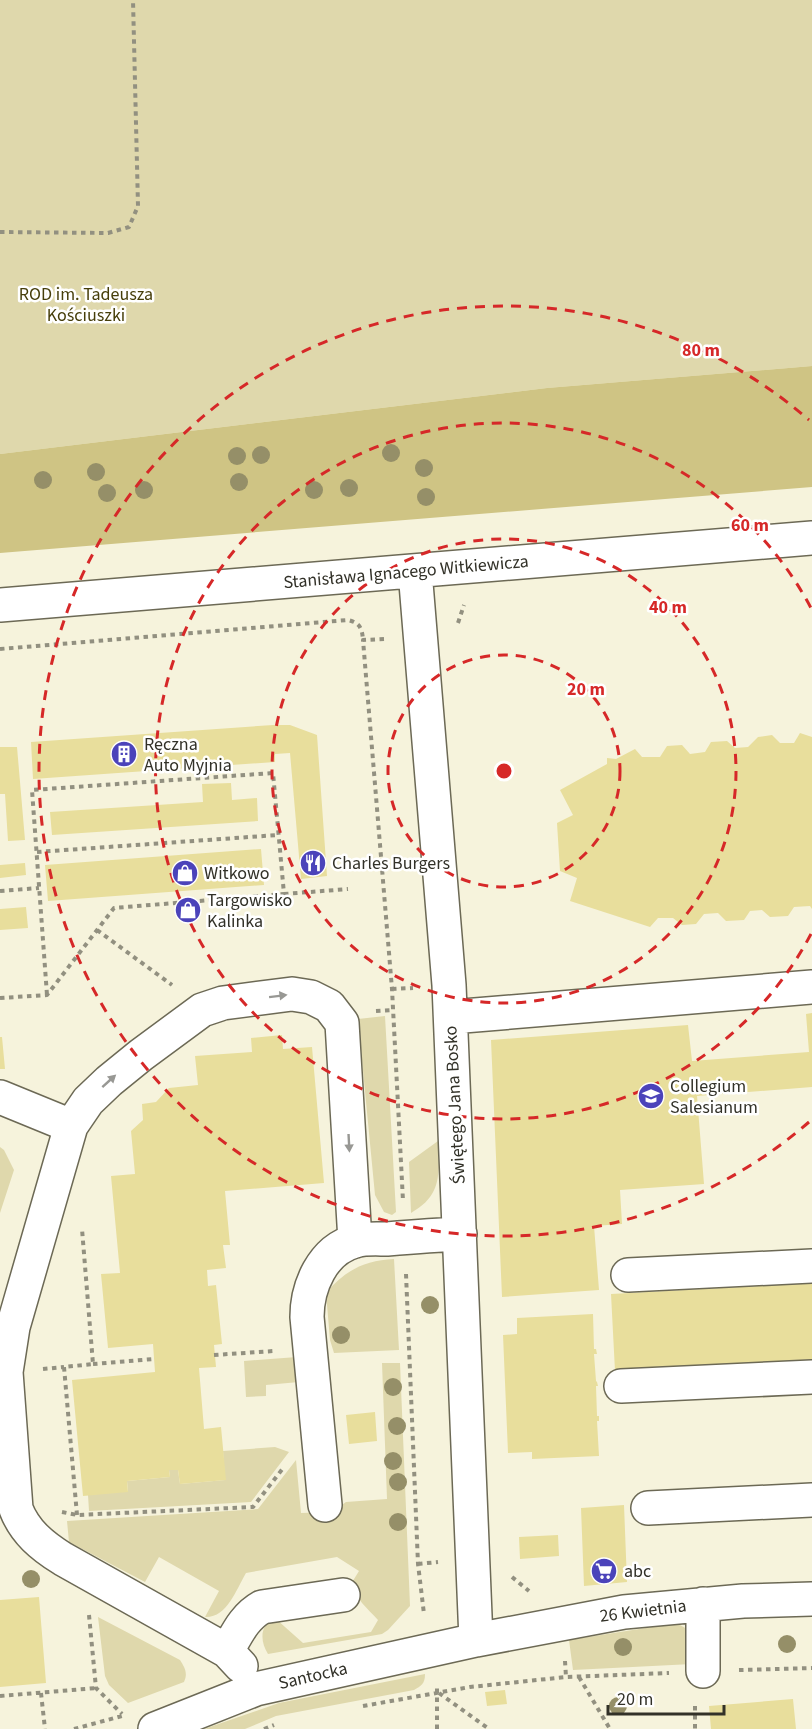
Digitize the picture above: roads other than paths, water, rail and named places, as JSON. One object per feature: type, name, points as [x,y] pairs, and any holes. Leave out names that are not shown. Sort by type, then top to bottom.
[{"type":"street","name":"Stanisława Ignacego Witkiewicza","points":[[0,605],[812,538]]},
{"type":"street","name":"Świętego Jana Bosko","points":[[415,571],[451,1017],[476,1640]]},
{"type":"street","points":[[451,1017],[812,987]]},
{"type":"street","points":[[256,1689],[227,1651],[63,1560],[41,1545],[29,1533],[16,1509],[6,1372],[13,1327],[71,1126],[88,1101],[141,1055],[202,1010],[223,1003],[292,994],[311,997],[329,1006],[342,1023],[355,1241]]},
{"type":"street","points":[[0,1097],[71,1126]]},
{"type":"street","points":[[325,1505],[309,1348],[307,1303],[310,1287],[329,1257],[355,1241],[460,1234]]},
{"type":"street","points":[[628,1275],[812,1266]]},
{"type":"street","points":[[621,1386],[812,1377]]},
{"type":"street","points":[[648,1508],[812,1500]]},
{"type":"street","points":[[227,1651],[251,1613],[262,1607],[343,1595]]},
{"type":"street","name":"26 Kwietnia","points":[[476,1640],[624,1612],[703,1604],[812,1599]]},
{"type":"street","points":[[703,1604],[703,1671]]},
{"type":"street","name":"Santocka","points":[[155,1729],[256,1689],[476,1640]]},
{"type":"place","name":"Ręczna Auto Myjnia","points":[[124,754]]},
{"type":"place","name":"Charles Burgers","points":[[313,863]]},
{"type":"place","name":"Witkowo","points":[[185,873]]},
{"type":"place","name":"Targowisko Kalinka","points":[[188,910]]},
{"type":"place","name":"Collegium Salesianum","points":[[651,1096]]},
{"type":"place","name":"abc","points":[[604,1571]]},
{"type":"park label","name":"ROD im. Tadeusza Kościuszki","points":[[86,304]]}]
